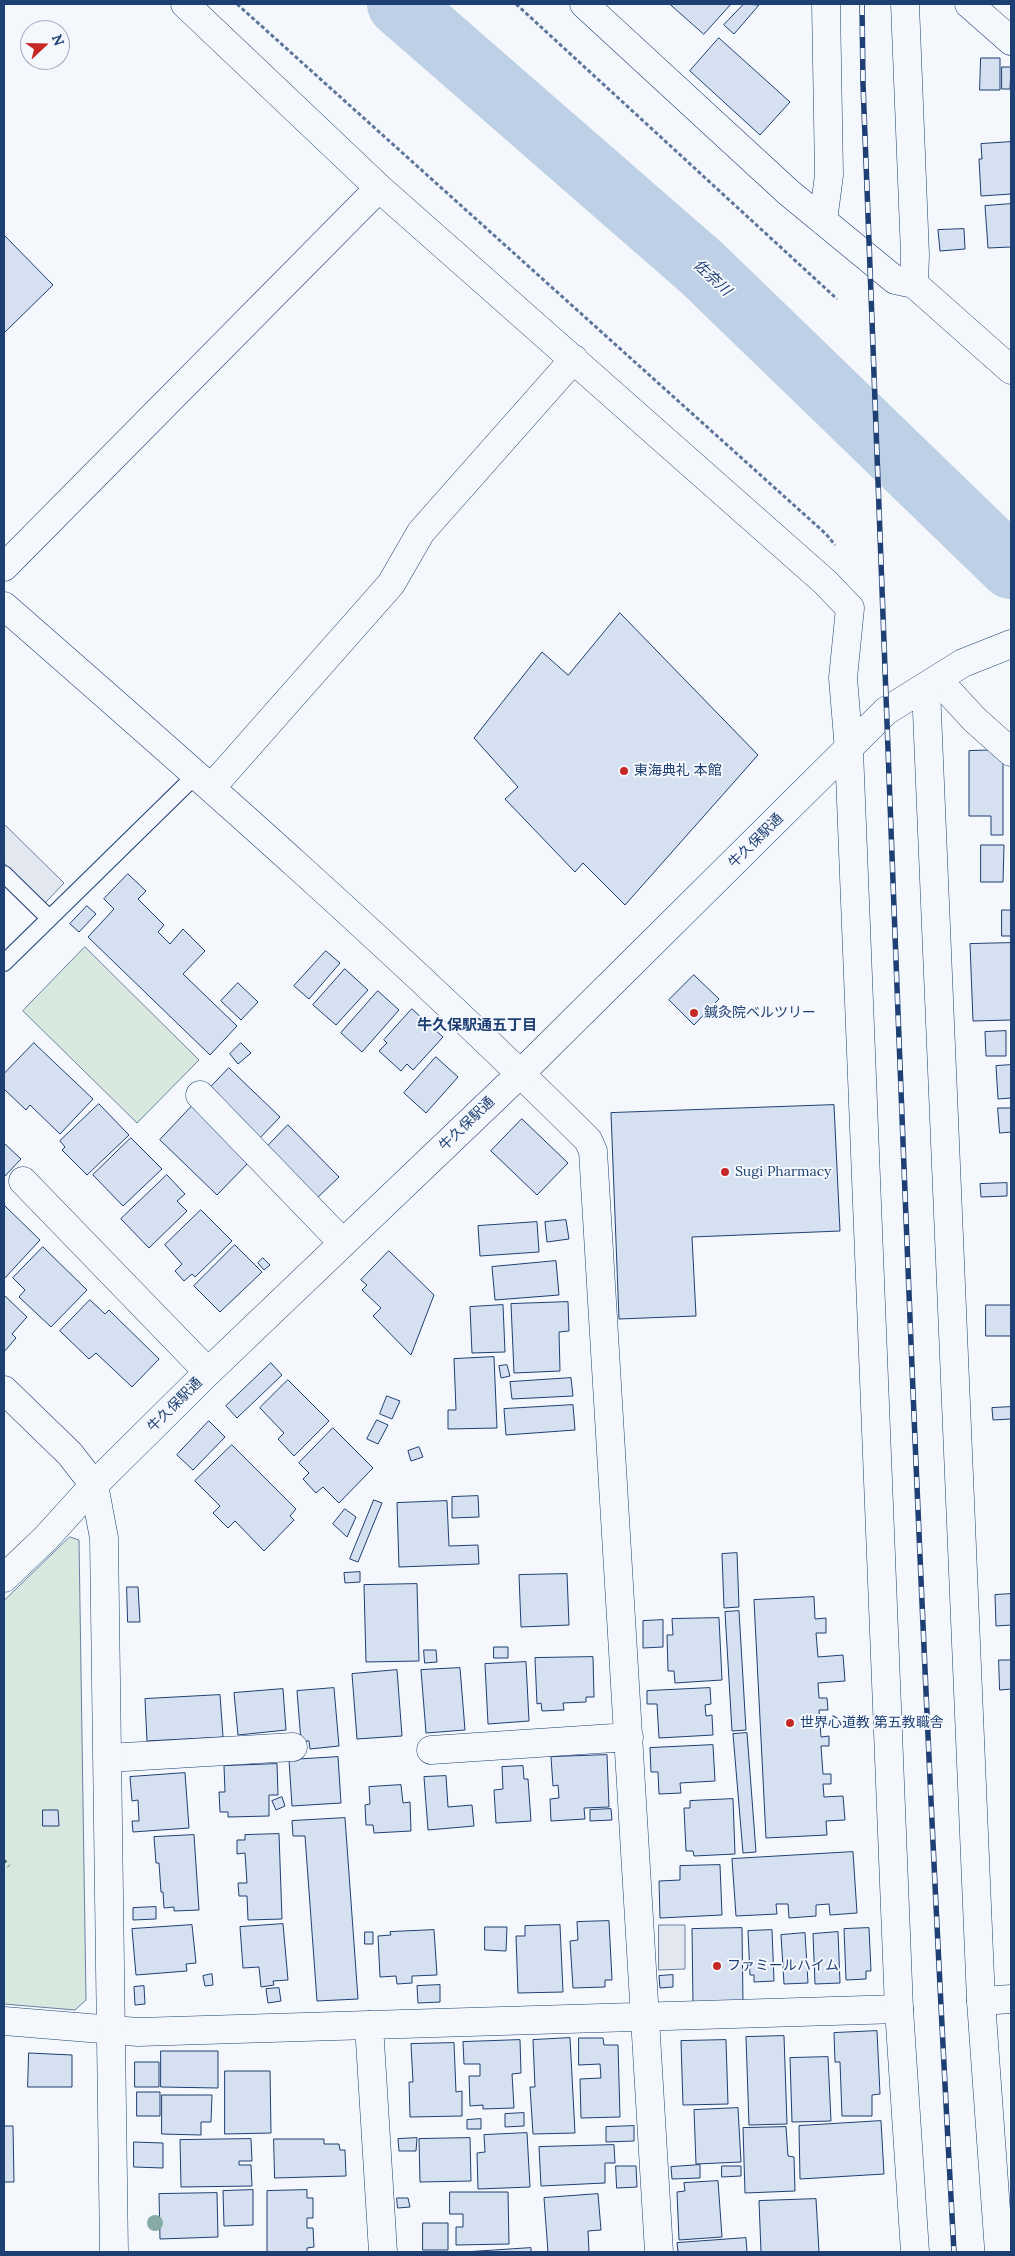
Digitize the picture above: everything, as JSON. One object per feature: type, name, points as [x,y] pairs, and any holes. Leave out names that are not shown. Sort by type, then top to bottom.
[{"type":"street","points":[[185,4],[379,188],[825,582],[850,608],[843,678],[849,750],[899,2009],[915,2252]]},
{"type":"street","points":[[584,4],[788,192],[895,280],[914,284],[1011,370]]},
{"type":"street","points":[[823,221],[829,175],[826,4]]},
{"type":"street","points":[[905,4],[915,255],[914,284]]},
{"type":"street","points":[[969,4],[1011,41]]},
{"type":"street","points":[[4,567],[379,188]]},
{"type":"street","points":[[204,781],[391,584],[421,532],[574,359]]},
{"type":"street","points":[[4,606],[204,781],[521,1073],[588,1140],[593,1151],[659,2252]]},
{"type":"street","name":"牛久保駅通","points":[[4,1578],[46,1538],[94,1485],[208,1372],[521,1073],[849,750],[886,711],[963,663],[1011,644]]},
{"type":"street","points":[[932,684],[1011,752]]},
{"type":"street","points":[[932,684],[981,2001],[999,2252]]},
{"type":"street","points":[[200,1095],[343,1243]]},
{"type":"street","points":[[23,1181],[208,1372]]},
{"type":"street","points":[[4,1390],[70,1454],[94,1485],[104,1538],[114,2252]]},
{"type":"street","points":[[431,1750],[629,1737]]},
{"type":"street","points":[[108,1758],[293,1747]]},
{"type":"street","points":[[981,2001],[1011,1999]]},
{"type":"street","points":[[4,2021],[112,2032],[899,2009]]},
{"type":"street","points":[[369,2025],[383,2252]]},
{"type":"lane","points":[[4,963],[48,918],[204,781]]},
{"type":"lane","points":[[4,874],[48,918]]},
{"type":"path","points":[[237,4],[826,534],[838,548]]},
{"type":"path","points":[[516,4],[837,299]]},
{"type":"shaded area","points":[[4,824],[64,883],[45,903],[4,863]]},
{"type":"shaded area","points":[[85,947],[199,1060],[137,1123],[23,1011]]},
{"type":"shaded area","points":[[70,1537],[79,1540],[86,2000],[75,2010],[4,2004],[4,1601]]},
{"type":"shaded area","points":[[659,1925],[685,1925],[685,1969],[659,1970]]},
{"type":"building","points":[[670,4],[731,4],[704,34]]},
{"type":"building","points":[[744,4],[759,5],[734,34],[724,25]]},
{"type":"building","points":[[719,38],[790,102],[760,135],[690,71]]},
{"type":"building","points":[[981,58],[1000,58],[1000,90],[980,90]]},
{"type":"building","points":[[1002,67],[1011,67],[1010,89],[1002,89]]},
{"type":"building","points":[[1011,142],[1011,194],[981,196],[979,159],[982,159],[981,144]]},
{"type":"building","points":[[1011,204],[1011,247],[988,248],[985,206]]},
{"type":"building","points":[[964,229],[965,249],[940,251],[938,230]]},
{"type":"building","points":[[4,235],[53,285],[4,333]]},
{"type":"building","name":"東海典礼 本館","points":[[620,613],[758,755],[625,905],[583,863],[575,872],[505,799],[518,787],[474,738],[542,652],[568,675]]},
{"type":"building","points":[[1003,750],[1003,835],[991,835],[991,816],[969,816],[969,751]]},
{"type":"building","points":[[981,845],[1004,845],[1003,882],[981,882]]},
{"type":"building","points":[[128,874],[146,891],[138,899],[164,925],[158,932],[170,944],[183,929],[205,951],[183,974],[237,1026],[210,1055],[88,937],[114,909],[104,899]]},
{"type":"building","points":[[87,906],[96,914],[79,932],[70,924]]},
{"type":"building","points":[[1002,910],[1011,910],[1011,936],[1002,936]]},
{"type":"building","points":[[1011,943],[1011,1020],[973,1021],[970,944]]},
{"type":"building","points":[[326,951],[340,963],[309,999],[294,986]]},
{"type":"building","points":[[345,969],[368,990],[336,1025],[313,1005]]},
{"type":"building","name":"鍼灸院ベルツリー","points":[[694,975],[719,999],[694,1025],[669,1000]]},
{"type":"building","points":[[238,983],[258,1002],[241,1020],[221,1001]]},
{"type":"building","points":[[378,991],[399,1010],[362,1052],[341,1033]]},
{"type":"building","points":[[412,1009],[443,1037],[413,1070],[407,1064],[401,1071],[379,1051],[387,1043],[384,1040]]},
{"type":"building","points":[[1006,1031],[1006,1056],[986,1056],[985,1032]]},
{"type":"building","points":[[34,1043],[93,1099],[60,1134],[30,1105],[26,1110],[4,1089],[4,1074]]},
{"type":"building","points":[[241,1043],[251,1053],[238,1064],[230,1054]]},
{"type":"building","points":[[436,1057],[458,1077],[426,1113],[404,1093]]},
{"type":"building","points":[[1011,1065],[1011,1098],[998,1099],[996,1066]]},
{"type":"building","points":[[229,1068],[280,1117],[258,1140],[208,1090]]},
{"type":"building","points":[[99,1104],[129,1135],[87,1175],[62,1150],[65,1147],[60,1141]]},
{"type":"building","points":[[193,1105],[250,1161],[217,1195],[160,1140]]},
{"type":"building","name":"Sugi Pharmacy","points":[[834,1105],[840,1231],[692,1237],[696,1316],[619,1319],[611,1113]]},
{"type":"building","points":[[998,1108],[1011,1108],[1011,1132],[1000,1133]]},
{"type":"building","points":[[522,1119],[568,1163],[537,1195],[491,1151]]},
{"type":"building","points":[[288,1125],[339,1177],[315,1200],[265,1149]]},
{"type":"building","points":[[131,1138],[162,1169],[123,1206],[93,1175]]},
{"type":"building","points":[[4,1143],[21,1159],[4,1177]]},
{"type":"building","points":[[167,1175],[185,1194],[177,1201],[187,1211],[149,1248],[121,1219]]},
{"type":"building","points":[[1007,1183],[1007,1196],[981,1197],[980,1184]]},
{"type":"building","points":[[4,1205],[40,1240],[4,1279]]},
{"type":"building","points":[[201,1210],[232,1241],[195,1277],[192,1274],[184,1281],[175,1271],[182,1264],[165,1245]]},
{"type":"building","points":[[566,1220],[569,1239],[547,1242],[545,1222]]},
{"type":"building","points":[[537,1222],[539,1252],[480,1256],[478,1226]]},
{"type":"building","points":[[235,1245],[262,1272],[220,1312],[194,1286]]},
{"type":"building","points":[[43,1247],[87,1290],[51,1327],[19,1297],[25,1290],[13,1278]]},
{"type":"building","points":[[389,1251],[434,1295],[411,1355],[373,1316],[381,1308],[362,1290],[367,1285],[361,1280]]},
{"type":"building","points":[[263,1258],[270,1265],[264,1270],[258,1263]]},
{"type":"building","points":[[556,1261],[559,1295],[495,1300],[492,1267]]},
{"type":"building","points":[[4,1295],[27,1317],[12,1334],[16,1338],[4,1352]]},
{"type":"building","points":[[90,1300],[105,1314],[109,1310],[159,1359],[132,1387],[96,1353],[89,1359],[60,1331]]},
{"type":"building","points":[[568,1302],[569,1331],[559,1332],[560,1371],[514,1373],[511,1304]]},
{"type":"building","points":[[503,1305],[505,1352],[472,1353],[470,1307]]},
{"type":"building","points":[[986,1305],[1011,1305],[1011,1336],[986,1336]]},
{"type":"building","points":[[494,1357],[497,1428],[448,1429],[448,1410],[456,1410],[454,1359]]},
{"type":"building","points":[[271,1363],[282,1375],[237,1418],[226,1406]]},
{"type":"building","points":[[507,1365],[510,1376],[501,1378],[499,1366]]},
{"type":"building","points":[[571,1378],[573,1396],[512,1399],[510,1382]]},
{"type":"building","points":[[288,1380],[329,1421],[294,1456],[278,1439],[284,1433],[260,1408]]},
{"type":"building","points":[[387,1396],[400,1401],[392,1419],[380,1414]]},
{"type":"building","points":[[573,1405],[575,1430],[506,1435],[504,1409]]},
{"type":"building","points":[[1011,1407],[1011,1419],[993,1420],[992,1408]]},
{"type":"building","points":[[377,1420],[388,1425],[378,1444],[367,1439]]},
{"type":"building","points":[[209,1421],[225,1437],[193,1470],[177,1455]]},
{"type":"building","points":[[333,1428],[373,1468],[339,1503],[323,1487],[316,1493],[303,1479],[309,1473],[299,1463]]},
{"type":"building","points":[[232,1445],[296,1509],[290,1516],[294,1520],[264,1551],[235,1521],[228,1528],[213,1513],[220,1506],[195,1481]]},
{"type":"building","points":[[419,1447],[423,1457],[411,1461],[408,1451]]},
{"type":"building","points":[[478,1496],[479,1517],[452,1518],[452,1497]]},
{"type":"building","points":[[374,1500],[382,1503],[358,1562],[350,1559]]},
{"type":"building","points":[[447,1501],[449,1546],[478,1545],[479,1564],[399,1567],[397,1503]]},
{"type":"building","points":[[345,1509],[356,1517],[347,1537],[333,1524]]},
{"type":"building","points":[[737,1553],[739,1607],[724,1608],[722,1554]]},
{"type":"building","points":[[360,1572],[360,1582],[345,1583],[344,1573]]},
{"type":"building","points":[[567,1574],[569,1625],[521,1627],[519,1575]]},
{"type":"building","points":[[417,1584],[419,1661],[366,1662],[364,1585]]},
{"type":"building","points":[[127,1587],[138,1587],[140,1622],[128,1622]]},
{"type":"building","points":[[1011,1594],[1011,1625],[996,1626],[995,1595]]},
{"type":"building","name":"世界心道教 第五教職舎","points":[[814,1597],[815,1619],[826,1618],[826,1633],[816,1633],[818,1657],[843,1655],[845,1681],[818,1683],[819,1698],[827,1698],[828,1710],[819,1710],[821,1737],[829,1736],[829,1746],[821,1746],[823,1774],[831,1774],[831,1784],[823,1784],[824,1797],[843,1796],[845,1820],[826,1821],[827,1835],[766,1838],[754,1600]]},
{"type":"building","points":[[739,1611],[746,1730],[732,1731],[725,1612]]},
{"type":"building","points":[[719,1618],[722,1680],[675,1683],[674,1671],[668,1671],[667,1635],[673,1635],[672,1619]]},
{"type":"building","points":[[663,1620],[663,1647],[643,1648],[643,1621]]},
{"type":"building","points":[[494,1647],[508,1647],[508,1658],[494,1658]]},
{"type":"building","points":[[424,1650],[436,1650],[437,1662],[425,1663]]},
{"type":"building","points":[[593,1657],[594,1697],[586,1697],[586,1702],[563,1703],[564,1710],[542,1711],[541,1703],[537,1704],[535,1658]]},
{"type":"building","points":[[999,1660],[1011,1660],[1011,1689],[1000,1690]]},
{"type":"building","points":[[526,1662],[529,1721],[488,1724],[485,1664]]},
{"type":"building","points":[[460,1668],[465,1730],[426,1733],[421,1670]]},
{"type":"building","points":[[397,1670],[402,1736],[357,1739],[352,1674]]},
{"type":"building","points":[[334,1688],[339,1746],[310,1749],[309,1741],[301,1741],[297,1691]]},
{"type":"building","points":[[710,1688],[711,1704],[705,1705],[706,1716],[712,1715],[713,1735],[659,1738],[657,1704],[647,1704],[647,1691]]},
{"type":"building","points":[[283,1689],[286,1730],[238,1735],[234,1693]]},
{"type":"building","points":[[220,1695],[223,1737],[147,1741],[145,1699]]},
{"type":"building","points":[[747,1733],[756,1852],[743,1853],[733,1734]]},
{"type":"building","points":[[713,1745],[715,1781],[680,1783],[681,1793],[659,1794],[658,1772],[651,1772],[650,1748]]},
{"type":"building","points":[[607,1755],[609,1807],[584,1808],[585,1819],[551,1821],[550,1799],[559,1798],[558,1785],[553,1786],[551,1757]]},
{"type":"building","points":[[338,1757],[341,1803],[292,1806],[289,1760]]},
{"type":"building","points":[[277,1764],[278,1795],[269,1795],[269,1816],[228,1817],[228,1812],[220,1812],[219,1792],[225,1792],[224,1766]]},
{"type":"building","points":[[523,1766],[524,1779],[528,1779],[531,1821],[496,1823],[494,1790],[503,1789],[502,1767]]},
{"type":"building","points":[[185,1773],[189,1828],[133,1832],[132,1821],[139,1821],[138,1800],[132,1801],[130,1777]]},
{"type":"building","points":[[446,1776],[448,1807],[472,1805],[474,1826],[428,1830],[424,1777]]},
{"type":"building","points":[[401,1785],[403,1803],[410,1802],[411,1831],[374,1833],[373,1825],[366,1825],[365,1805],[370,1804],[369,1787]]},
{"type":"building","points":[[282,1797],[285,1806],[276,1810],[272,1801]]},
{"type":"building","points":[[733,1799],[735,1854],[694,1856],[693,1851],[686,1851],[684,1808],[690,1808],[690,1801]]},
{"type":"building","points":[[611,1809],[612,1820],[590,1821],[590,1810]]},
{"type":"building","points":[[43,1810],[58,1810],[59,1826],[43,1826]]},
{"type":"building","points":[[345,1818],[358,1999],[317,2001],[305,1836],[293,1836],[292,1821]]},
{"type":"building","points":[[279,1834],[282,1919],[248,1920],[247,1896],[239,1896],[238,1883],[247,1883],[245,1853],[237,1854],[237,1840],[245,1840],[245,1835]]},
{"type":"building","points":[[194,1835],[199,1910],[174,1911],[174,1907],[164,1908],[159,1863],[156,1863],[154,1837]]},
{"type":"building","points":[[853,1852],[857,1913],[830,1915],[829,1904],[816,1905],[816,1916],[789,1918],[788,1904],[776,1904],[777,1914],[736,1916],[732,1859]]},
{"type":"building","points":[[720,1865],[722,1915],[660,1918],[659,1881],[680,1880],[680,1866]]},
{"type":"building","points":[[156,1907],[156,1919],[133,1920],[133,1908]]},
{"type":"building","points":[[609,1921],[612,1980],[605,1980],[605,1987],[573,1988],[570,1941],[578,1940],[577,1922]]},
{"type":"building","points":[[283,1924],[288,1980],[273,1981],[274,1985],[261,1987],[259,1967],[243,1968],[240,1927]]},
{"type":"building","points":[[192,1925],[196,1963],[186,1964],[187,1971],[136,1975],[132,1929]]},
{"type":"building","points":[[560,1925],[563,1992],[518,1993],[516,1936],[525,1936],[525,1926]]},
{"type":"building","points":[[485,1927],[507,1927],[506,1951],[485,1950]]},
{"type":"building","name":"ファミールハイム","points":[[742,1928],[743,2003],[693,2004],[692,1929]]},
{"type":"building","points":[[869,1928],[871,1971],[866,1971],[866,1979],[846,1980],[844,1929]]},
{"type":"building","points":[[434,1930],[437,1975],[412,1976],[412,1983],[397,1984],[396,1976],[380,1977],[378,1936],[391,1935],[390,1932]]},
{"type":"building","points":[[772,1930],[774,1981],[754,1982],[754,1975],[750,1975],[748,1931]]},
{"type":"building","points":[[365,1932],[373,1932],[373,1944],[365,1944]]},
{"type":"building","points":[[838,1932],[840,1983],[815,1984],[813,1934]]},
{"type":"building","points":[[805,1933],[808,1983],[784,1984],[781,1935]]},
{"type":"building","points":[[212,1974],[213,1985],[205,1986],[203,1976]]},
{"type":"building","points":[[673,1975],[673,1987],[660,1988],[659,1976]]},
{"type":"building","points":[[440,1985],[440,2002],[418,2003],[417,1986]]},
{"type":"building","points":[[144,1986],[145,2004],[135,2005],[134,1987]]},
{"type":"building","points":[[279,1988],[281,2001],[268,2003],[266,1989]]},
{"type":"building","points":[[877,2031],[880,2094],[872,2095],[872,2116],[842,2116],[840,2062],[835,2062],[834,2033]]},
{"type":"building","points":[[784,2036],[787,2124],[749,2125],[746,2037]]},
{"type":"building","points":[[570,2038],[575,2133],[533,2134],[530,2087],[535,2087],[533,2040]]},
{"type":"building","points":[[579,2038],[603,2038],[604,2045],[618,2045],[620,2117],[581,2118],[580,2079],[601,2078],[600,2064],[579,2065]]},
{"type":"building","points":[[520,2040],[521,2073],[512,2074],[514,2108],[483,2109],[483,2105],[470,2106],[469,2076],[480,2076],[480,2064],[464,2064],[463,2042]]},
{"type":"building","points":[[726,2040],[728,2104],[683,2105],[681,2041]]},
{"type":"building","points":[[454,2043],[456,2092],[462,2091],[462,2116],[410,2117],[409,2082],[413,2082],[411,2044]]},
{"type":"building","points":[[161,2051],[218,2051],[218,2088],[161,2087]]},
{"type":"building","points":[[29,2053],[72,2055],[72,2087],[28,2087]]},
{"type":"building","points":[[828,2057],[831,2121],[792,2122],[790,2058]]},
{"type":"building","points":[[135,2062],[159,2062],[159,2087],[135,2087]]},
{"type":"building","points":[[225,2071],[270,2071],[271,2133],[225,2134]]},
{"type":"building","points":[[137,2092],[160,2092],[160,2116],[137,2116]]},
{"type":"building","points":[[162,2095],[212,2095],[211,2122],[201,2122],[201,2135],[162,2134]]},
{"type":"building","points":[[738,2108],[741,2162],[696,2164],[694,2110]]},
{"type":"building","points":[[524,2113],[524,2126],[505,2127],[505,2114]]},
{"type":"building","points":[[481,2119],[481,2129],[467,2129],[467,2120]]},
{"type":"building","points":[[881,2121],[884,2174],[800,2179],[799,2126]]},
{"type":"building","points":[[4,2126],[13,2126],[14,2182],[4,2182]]},
{"type":"building","points":[[634,2126],[634,2141],[606,2142],[606,2127]]},
{"type":"building","points":[[786,2127],[788,2156],[794,2157],[795,2191],[745,2193],[743,2128]]},
{"type":"building","points":[[527,2133],[530,2187],[478,2189],[477,2153],[485,2152],[484,2135]]},
{"type":"building","points":[[417,2138],[416,2151],[399,2151],[398,2139]]},
{"type":"building","points":[[470,2138],[471,2181],[420,2182],[419,2139]]},
{"type":"building","points":[[251,2139],[252,2161],[239,2161],[239,2165],[251,2165],[252,2186],[181,2187],[180,2140]]},
{"type":"building","points":[[274,2139],[324,2139],[324,2144],[339,2144],[340,2150],[345,2150],[346,2176],[275,2178]]},
{"type":"building","points":[[134,2142],[163,2143],[163,2168],[134,2167]]},
{"type":"building","points":[[614,2145],[615,2163],[605,2163],[605,2183],[541,2186],[539,2147]]},
{"type":"building","points":[[700,2165],[700,2178],[672,2179],[671,2167]]},
{"type":"building","points":[[616,2166],[636,2166],[637,2187],[617,2188]]},
{"type":"building","points":[[722,2166],[741,2166],[741,2176],[722,2177]]},
{"type":"building","points":[[718,2181],[722,2237],[679,2240],[677,2192],[685,2191],[684,2183]]},
{"type":"building","points":[[253,2190],[253,2225],[224,2226],[223,2191]]},
{"type":"building","points":[[307,2190],[307,2198],[313,2198],[313,2218],[307,2218],[307,2228],[313,2228],[314,2247],[307,2248],[307,2252],[267,2252],[267,2191]]},
{"type":"building","points":[[450,2192],[508,2192],[509,2244],[456,2245],[456,2227],[463,2227],[463,2214],[450,2214]]},
{"type":"building","points":[[217,2193],[218,2237],[160,2239],[159,2194]]},
{"type":"building","points":[[598,2194],[601,2230],[588,2231],[589,2252],[548,2252],[544,2198]]},
{"type":"building","points":[[397,2198],[408,2198],[410,2207],[398,2208]]},
{"type":"building","points":[[816,2199],[819,2252],[761,2252],[759,2201]]},
{"type":"building","points":[[423,2223],[448,2223],[448,2250],[423,2250]]},
{"type":"building","points":[[746,2238],[747,2252],[678,2252],[677,2243]]},
{"type":"building","points":[[531,2248],[531,2252],[464,2252]]},
{"type":"waterway","name":"佐奈川","points":[[399,4],[702,268],[1011,567]]},
{"type":"railway","points":[[862,4],[863,84],[915,1439],[954,2252]]},
{"type":"hedge","points":[[4,1861],[9,1866]]},
{"type":"place","name":"東海典礼 本館","points":[[624,771]]},
{"type":"place","name":"鍼灸院ベルツリー","points":[[694,1013]]},
{"type":"place","name":"Sugi Pharmacy","points":[[725,1172]]},
{"type":"place","name":"世界心道教 第五教職舎","points":[[790,1723]]},
{"type":"place","name":"ファミールハイム","points":[[717,1966]]},
{"type":"district","name":"牛久保駅通五丁目","points":[[477,1026]]}]
